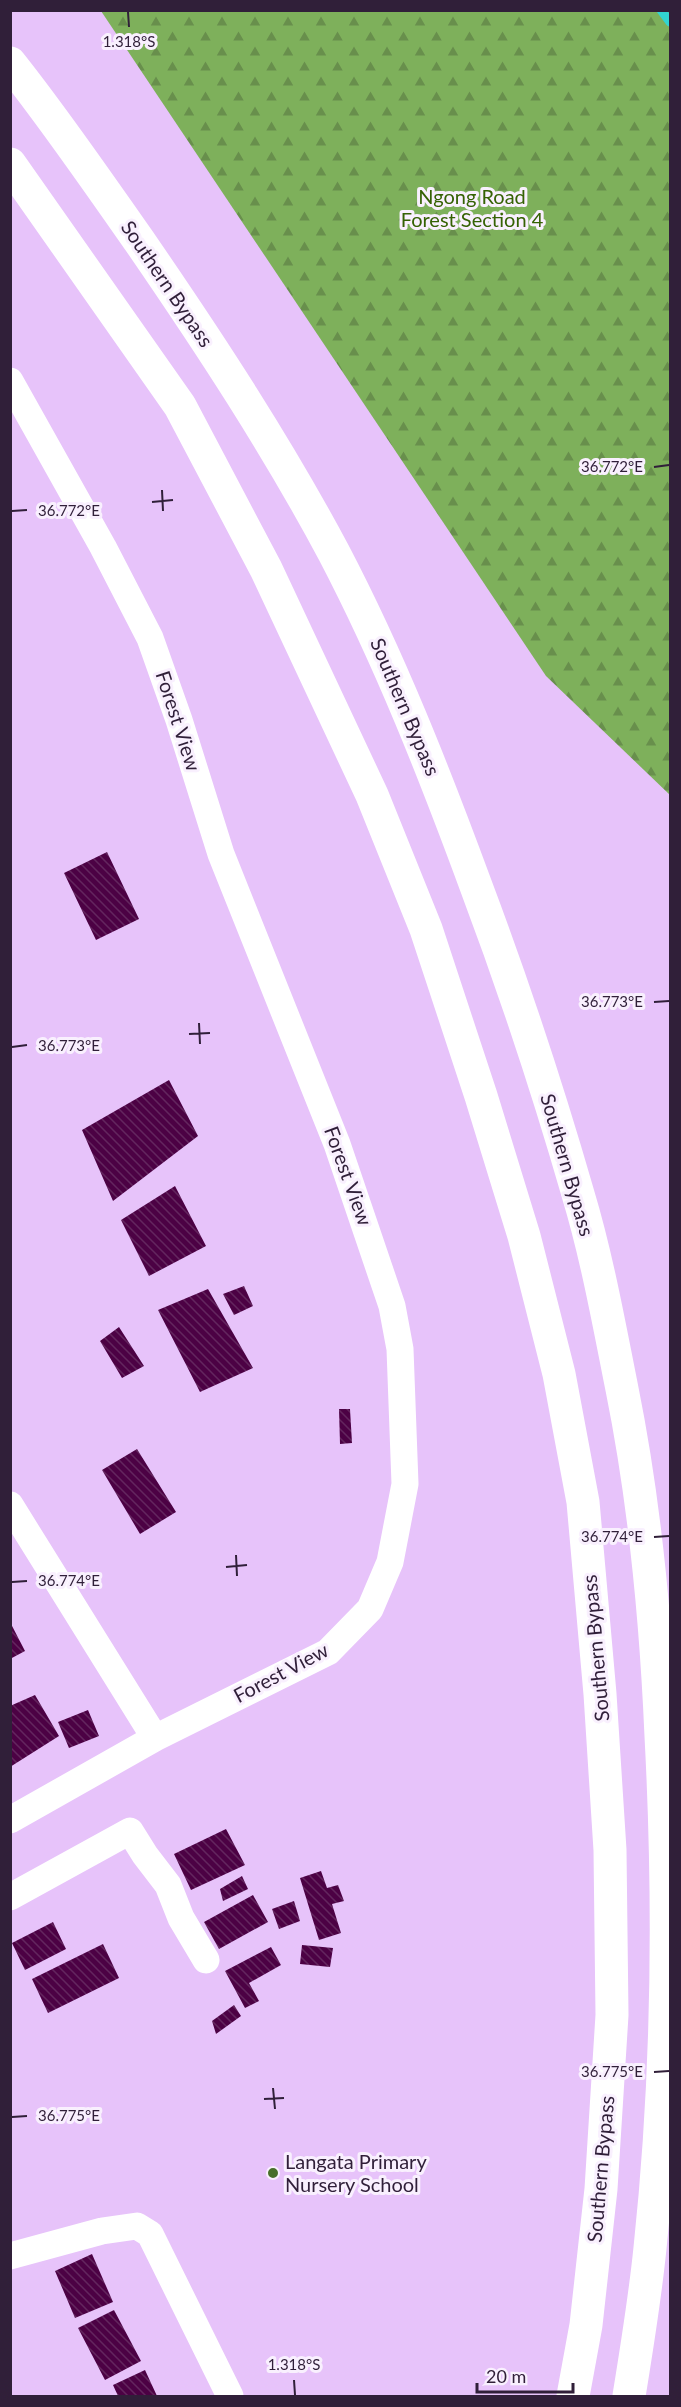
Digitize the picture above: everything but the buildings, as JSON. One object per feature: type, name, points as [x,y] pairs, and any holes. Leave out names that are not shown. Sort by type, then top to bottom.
[{"type":"highway","name":"Southern Bypass","points":[[10,63],[104,191],[205,339],[263,430],[333,551],[372,631],[429,759],[524,1019],[579,1198],[623,1393],[640,1498],[658,1660],[666,1820],[664,2012],[659,2136],[650,2252],[629,2397]]},
{"type":"highway","name":"Southern Bypass","points":[[10,164],[180,406],[266,569],[372,795],[426,929],[481,1096],[524,1236],[559,1374],[583,1502],[600,1694],[610,1850],[612,2015],[601,2188],[586,2325],[573,2397]]},
{"type":"street","name":"Forest View","points":[[10,381],[103,547],[150,638],[179,720],[221,854],[337,1144],[392,1306],[400,1348],[405,1484],[390,1562],[370,1609],[328,1652],[155,1738],[10,1820]]},
{"type":"street","points":[[10,1505],[155,1738]]},
{"type":"street","points":[[10,1897],[130,1831],[145,1856],[168,1885],[181,1918],[206,1960]]},
{"type":"street","points":[[10,2256],[102,2231],[137,2226],[150,2235],[230,2397]]},
{"type":"green space","name":"Ngong Road Forest Section 4","points":[[101,11],[670,11],[670,795],[546,676]]},
{"type":"waterway","points":[[661,10],[670,22]]},
{"type":"place","name":"Langata Primary Nursery School","points":[[273,2173]]}]
